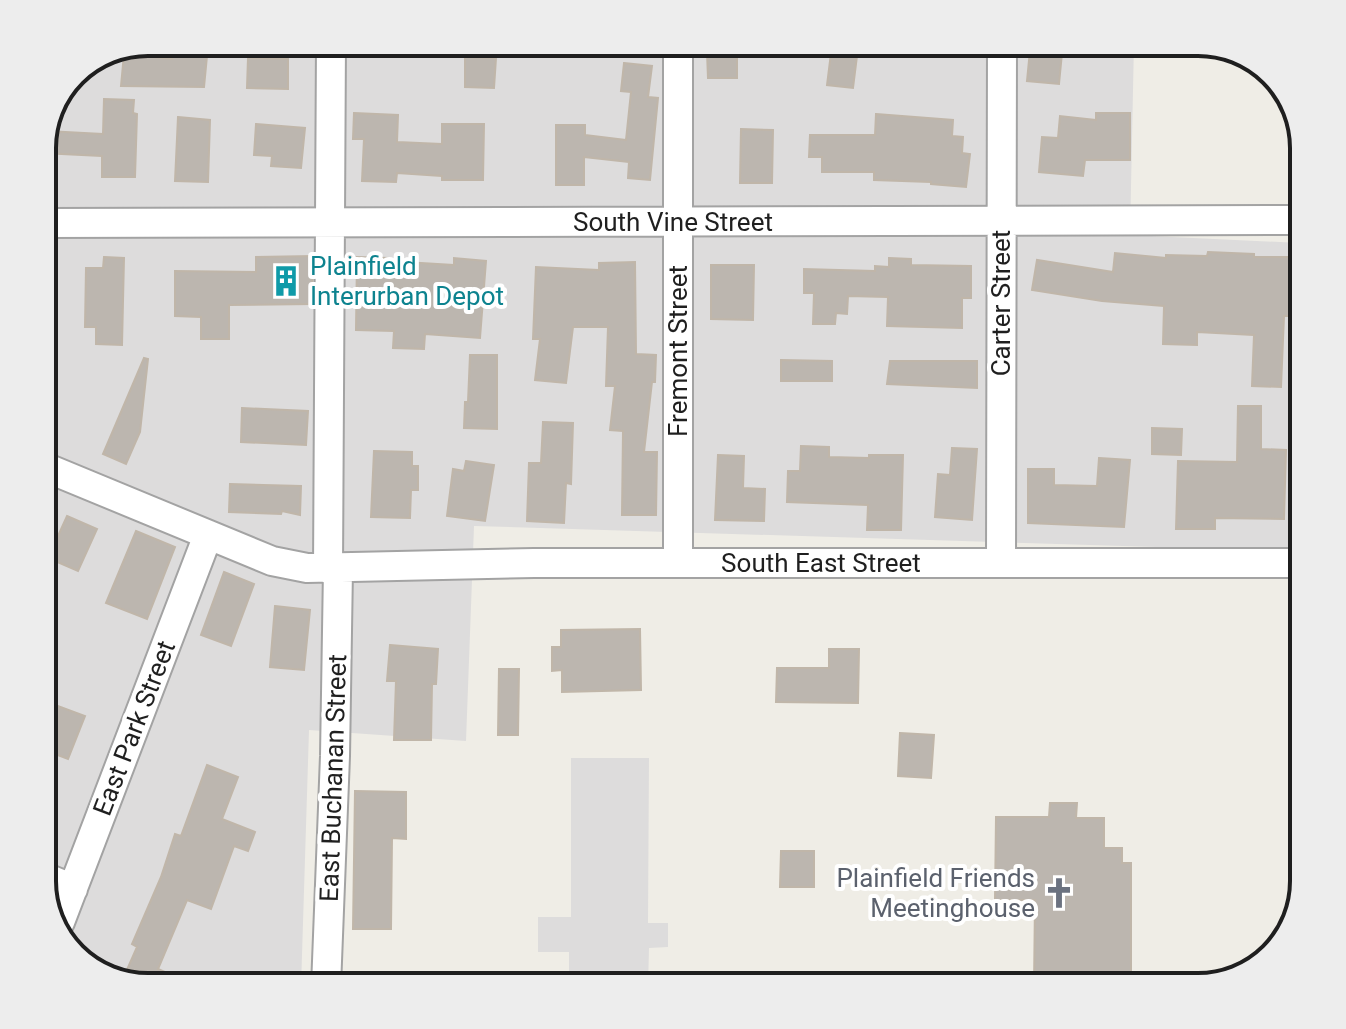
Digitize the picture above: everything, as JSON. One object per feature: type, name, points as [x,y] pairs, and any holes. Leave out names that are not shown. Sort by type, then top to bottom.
[{"type":"street","name":"East Buchanan Street","points":[[327,973],[335,756],[331,56]]},
{"type":"street","name":"Fremont Street","points":[[678,56],[678,563]]},
{"type":"street","name":"Carter Street","points":[[1001,563],[1002,56]]},
{"type":"street","name":"South Vine Street","points":[[56,223],[1290,220]]},
{"type":"street","name":"South East Street","points":[[56,472],[272,561],[307,568],[534,563],[1290,563]]},
{"type":"street","name":"East Park Street","points":[[63,915],[208,535]]},
{"type":"street","points":[[56,882],[73,889]]},
{"type":"shaded area","points":[[148,56],[1134,56],[1130,235],[1290,243],[1288,551],[474,526],[466,741],[309,730],[301,973],[136,972],[107,964],[79,942],[61,911],[56,887],[56,142],[63,113],[71,97],[97,71],[113,63]]},
{"type":"shaded area","points":[[571,758],[649,758],[648,923],[668,923],[668,947],[649,948],[648,973],[569,973],[569,952],[538,952],[538,917],[571,917]]},
{"type":"building","points":[[146,56],[172,59],[172,56],[207,56],[204,87],[121,86],[123,60]]},
{"type":"building","points":[[707,56],[737,56],[737,78],[708,78]]},
{"type":"building","points":[[831,56],[857,56],[853,88],[827,85]]},
{"type":"building","points":[[1029,56],[1062,56],[1059,84],[1027,81]]},
{"type":"building","points":[[465,57],[496,58],[494,88],[465,87]]},
{"type":"building","points":[[248,58],[288,59],[288,89],[247,88]]},
{"type":"building","points":[[624,63],[652,66],[648,97],[658,98],[650,180],[628,178],[629,162],[584,157],[584,185],[556,185],[556,125],[585,125],[585,135],[626,140],[631,92],[621,91]]},
{"type":"building","points":[[104,99],[134,100],[133,113],[137,114],[135,177],[102,177],[102,156],[56,154],[58,132],[103,134]]},
{"type":"building","points":[[354,113],[398,115],[397,142],[442,144],[442,124],[484,124],[483,180],[442,180],[442,176],[397,173],[396,182],[362,181],[364,139],[353,139]]},
{"type":"building","points":[[1096,113],[1130,113],[1130,160],[1085,160],[1083,176],[1039,172],[1042,137],[1058,138],[1060,116],[1096,120]]},
{"type":"building","points":[[876,114],[953,120],[952,136],[963,137],[962,153],[970,154],[966,187],[874,180],[874,172],[822,172],[822,157],[809,157],[810,135],[875,135]]},
{"type":"building","points":[[178,117],[210,120],[208,182],[175,181]]},
{"type":"building","points":[[256,124],[305,128],[301,168],[271,166],[272,156],[254,155]]},
{"type":"building","points":[[741,129],[773,130],[772,183],[740,183]]},
{"type":"building","points":[[1208,252],[1290,257],[1290,316],[1284,316],[1281,387],[1252,386],[1254,335],[1197,332],[1197,345],[1163,344],[1164,306],[1102,301],[1032,290],[1037,260],[1113,272],[1115,253],[1166,258],[1166,255],[1207,256]]},
{"type":"building","points":[[313,256],[312,304],[229,305],[229,339],[201,339],[201,317],[175,316],[175,271],[256,272],[256,257]]},
{"type":"building","points":[[104,257],[124,258],[122,345],[96,344],[96,327],[85,327],[86,268],[103,268]]},
{"type":"building","points":[[357,257],[454,265],[454,258],[486,261],[480,338],[425,334],[424,349],[393,348],[394,331],[356,330]]},
{"type":"building","points":[[889,258],[911,259],[911,265],[971,266],[971,298],[962,298],[962,328],[887,326],[888,297],[848,296],[847,314],[836,313],[835,324],[813,324],[814,293],[804,293],[804,269],[875,271],[875,266],[889,267]]},
{"type":"building","points":[[635,262],[636,354],[656,355],[644,452],[657,452],[656,515],[622,515],[623,431],[610,430],[615,386],[606,386],[608,327],[573,327],[566,383],[535,380],[540,339],[533,339],[536,267],[599,270],[599,263]]},
{"type":"building","points":[[711,265],[754,265],[753,320],[711,319]]},
{"type":"building","points":[[470,355],[497,355],[497,429],[464,428]]},
{"type":"building","points":[[144,358],[148,359],[140,432],[126,464],[103,454]]},
{"type":"building","points":[[781,360],[832,361],[832,381],[781,381]]},
{"type":"building","points":[[890,361],[977,361],[977,388],[887,384]]},
{"type":"building","points":[[1238,406],[1261,406],[1261,449],[1286,450],[1284,519],[1215,518],[1215,529],[1176,529],[1178,461],[1237,462]]},
{"type":"building","points":[[242,408],[308,411],[306,445],[241,442]]},
{"type":"building","points":[[543,422],[573,423],[571,484],[566,483],[564,523],[527,521],[529,463],[541,463]]},
{"type":"building","points":[[1152,428],[1182,429],[1181,455],[1152,454]]},
{"type":"building","points":[[801,446],[829,447],[829,457],[903,455],[901,530],[867,530],[868,505],[787,502],[788,471],[800,471]]},
{"type":"building","points":[[952,448],[977,449],[972,520],[935,517],[938,474],[950,475]]},
{"type":"building","points":[[374,451],[412,452],[412,466],[418,466],[418,490],[411,490],[410,518],[371,517]]},
{"type":"building","points":[[718,455],[744,456],[743,488],[765,489],[764,521],[715,520]]},
{"type":"building","points":[[1099,458],[1130,460],[1124,527],[1028,523],[1028,469],[1054,469],[1054,485],[1097,486]]},
{"type":"building","points":[[466,461],[494,465],[485,521],[447,516],[453,469],[464,471]]},
{"type":"building","points":[[230,484],[301,486],[300,515],[282,511],[281,514],[229,512]]},
{"type":"building","points":[[67,516],[97,529],[78,571],[56,561],[56,540]]},
{"type":"building","points":[[136,531],[175,547],[147,619],[106,603]]},
{"type":"building","points":[[224,572],[254,584],[231,646],[201,635]]},
{"type":"building","points":[[275,606],[310,610],[304,670],[270,667]]},
{"type":"building","points":[[640,629],[641,690],[562,692],[562,670],[552,671],[552,647],[561,647],[561,630]]},
{"type":"building","points":[[390,645],[438,649],[436,684],[432,684],[431,740],[394,740],[396,681],[387,681]]},
{"type":"building","points":[[829,649],[859,649],[858,703],[776,702],[777,668],[829,668]]},
{"type":"building","points":[[499,669],[519,669],[518,735],[498,735]]},
{"type":"building","points":[[56,705],[85,716],[68,759],[56,754]]},
{"type":"building","points":[[900,733],[934,735],[931,778],[898,776]]},
{"type":"building","points":[[207,765],[238,777],[222,819],[255,832],[248,851],[234,846],[211,909],[187,900],[158,969],[165,973],[127,970],[137,947],[132,944],[161,877],[175,834],[181,836]]},
{"type":"building","points":[[355,791],[406,792],[406,839],[392,838],[391,929],[353,929]]},
{"type":"building","name":"Plainfield Friends Meetinghouse","points":[[1050,803],[1077,803],[1076,818],[1104,818],[1104,848],[1122,848],[1122,863],[1131,863],[1131,973],[1034,973],[1035,900],[995,900],[996,817],[1049,817]]},
{"type":"building","points":[[781,851],[814,851],[814,887],[780,887]]},
{"type":"place","name":"Plainfield Interurban Depot","points":[[286,281]]},
{"type":"place","name":"Plainfield Friends Meetinghouse","points":[[1059,893]]}]
